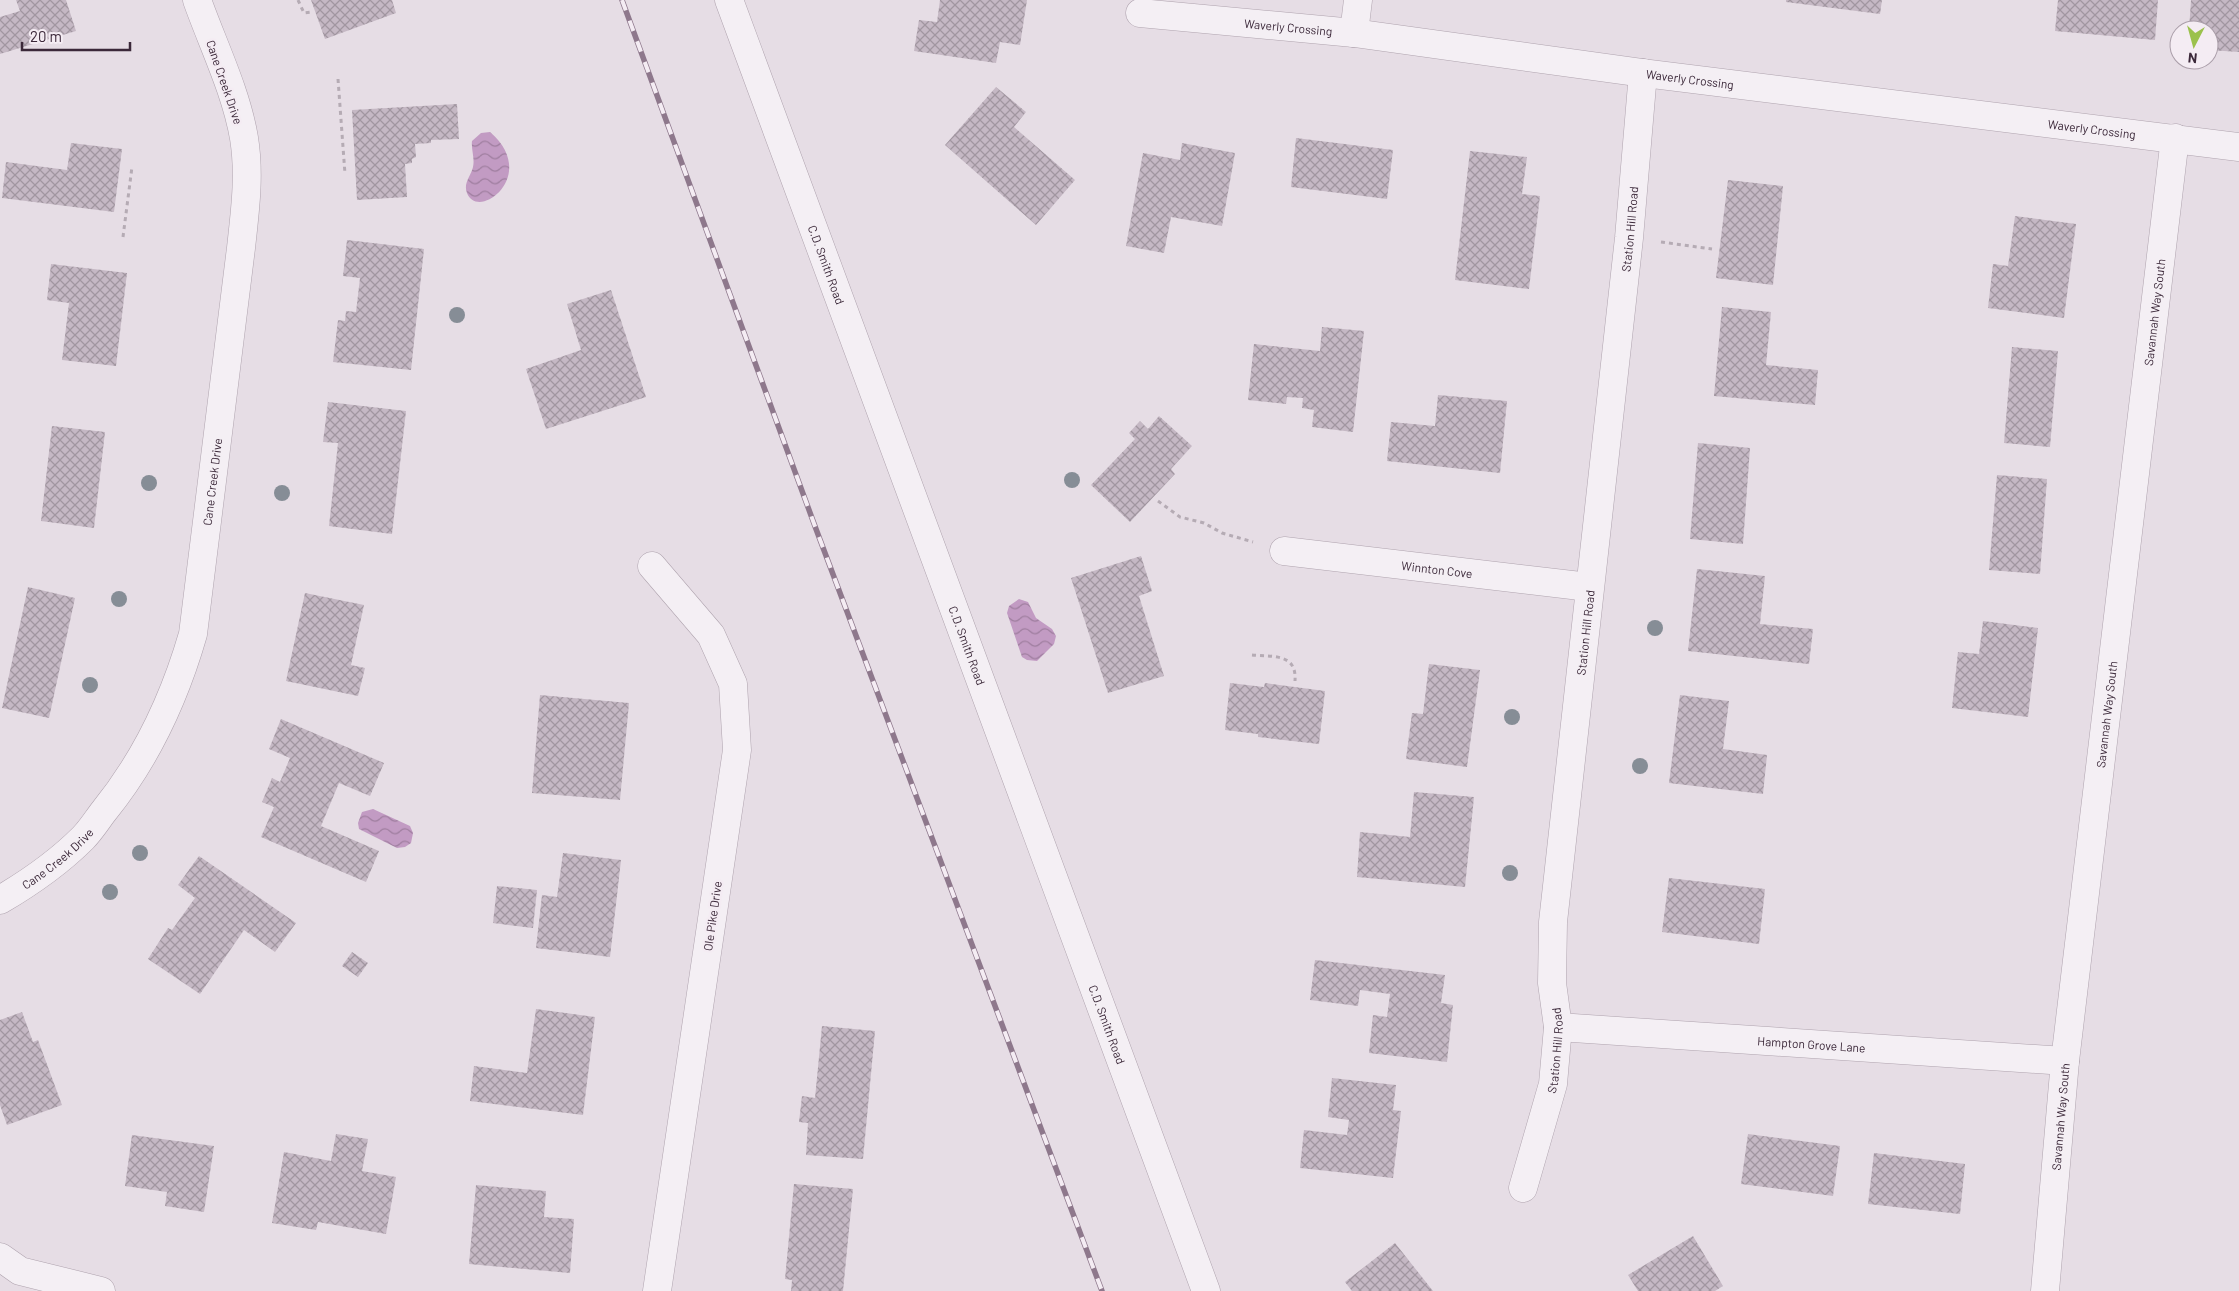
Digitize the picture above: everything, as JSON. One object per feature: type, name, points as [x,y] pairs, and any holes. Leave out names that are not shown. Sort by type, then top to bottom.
[{"type":"street","name":"Cane Creek Drive","points":[[0,900],[37,876],[83,838],[117,796],[160,726],[177,686],[192,634],[241,248],[247,172],[244,138],[236,106],[197,0]]},
{"type":"street","name":"C.D. Smith Road","points":[[729,0],[1206,1291]]},
{"type":"street","points":[[1354,33],[1358,0]]},
{"type":"street","name":"Waverly Crossing","points":[[1140,13],[1354,33],[1643,73],[2239,147]]},
{"type":"street","name":"Station Hill Road","points":[[1523,1188],[1553,1084],[1558,1027],[1552,984],[1553,922],[1629,238],[1643,73]]},
{"type":"street","name":"Savannah Way South","points":[[2045,1291],[2065,1061],[2175,138]]},
{"type":"street","name":"Winnton Cove","points":[[1284,551],[1589,587]]},
{"type":"street","name":"Ole Pike Drive","points":[[652,566],[712,635],[733,684],[737,750],[657,1291]]},
{"type":"street","name":"Hampton Grove Lane","points":[[1558,1027],[2065,1061]]},
{"type":"street","points":[[0,1258],[20,1271],[101,1291]]},
{"type":"path","points":[[298,0],[304,12],[312,12]]},
{"type":"path","points":[[338,79],[344,174]]},
{"type":"path","points":[[123,237],[132,166]]},
{"type":"path","points":[[1629,238],[1712,249]]},
{"type":"path","points":[[1158,501],[1180,517],[1204,524],[1222,533],[1284,551]]},
{"type":"path","points":[[1252,655],[1287,659],[1293,664],[1296,672],[1295,680]]},
{"type":"water","points":[[490,132],[504,148],[509,164],[508,178],[501,190],[492,198],[482,202],[473,200],[466,189],[473,164],[472,141],[481,133]]},
{"type":"water","points":[[1019,599],[1028,602],[1036,618],[1052,629],[1056,636],[1054,644],[1037,661],[1027,660],[1022,657],[1007,613],[1009,606]]},
{"type":"water","points":[[373,809],[410,826],[413,833],[411,843],[405,847],[397,848],[359,829],[358,823],[362,812]]},
{"type":"building","points":[[16,0],[66,0],[76,31],[0,54],[0,17],[20,11]]},
{"type":"building","points":[[311,0],[392,0],[396,13],[325,39]]},
{"type":"building","points":[[940,0],[1027,0],[1020,45],[1000,42],[996,63],[914,51],[919,20],[937,22]]},
{"type":"building","points":[[1786,0],[1882,0],[1880,14],[1786,2]]},
{"type":"building","points":[[2058,0],[2158,0],[2155,40],[2055,31]]},
{"type":"building","points":[[2191,0],[2239,0],[2239,52],[2219,51],[2219,20],[2190,20]]},
{"type":"building","points":[[996,87],[1026,112],[1014,127],[1075,180],[1036,225],[945,145]]},
{"type":"building","points":[[457,104],[459,139],[431,140],[431,143],[415,144],[416,157],[412,159],[412,163],[405,164],[407,197],[357,200],[352,110]]},
{"type":"building","points":[[1296,138],[1393,150],[1387,199],[1291,187]]},
{"type":"building","points":[[71,143],[122,149],[114,212],[2,198],[6,162],[67,170]]},
{"type":"building","points":[[1182,143],[1235,153],[1222,226],[1171,217],[1164,253],[1126,246],[1143,153],[1180,160]]},
{"type":"building","points":[[1470,151],[1527,157],[1522,194],[1540,196],[1529,289],[1455,280]]},
{"type":"building","points":[[1728,180],[1783,186],[1773,285],[1716,278]]},
{"type":"building","points":[[2015,216],[2076,224],[2064,318],[1988,308],[1993,264],[2008,266]]},
{"type":"building","points":[[347,240],[424,249],[411,370],[333,362],[338,320],[345,321],[346,311],[356,312],[360,278],[343,276]]},
{"type":"building","points":[[51,264],[127,273],[116,366],[62,360],[69,303],[47,300]]},
{"type":"building","points":[[611,290],[646,397],[546,429],[526,369],[581,350],[567,304]]},
{"type":"building","points":[[1722,307],[1771,312],[1766,365],[1818,370],[1815,405],[1714,396]]},
{"type":"building","points":[[1322,327],[1364,331],[1353,432],[1312,427],[1314,410],[1302,408],[1303,398],[1287,397],[1286,404],[1248,400],[1254,344],[1320,351]]},
{"type":"building","points":[[2012,347],[2058,351],[2050,447],[2004,443]]},
{"type":"building","points":[[1438,395],[1507,401],[1500,473],[1387,461],[1391,422],[1435,426]]},
{"type":"building","points":[[328,402],[406,411],[392,534],[329,526],[338,443],[323,442]]},
{"type":"building","points":[[1159,416],[1192,446],[1171,469],[1175,474],[1130,522],[1091,485],[1135,439],[1129,433],[1140,421],[1148,429]]},
{"type":"building","points":[[52,426],[105,432],[94,528],[41,521]]},
{"type":"building","points":[[1698,443],[1750,448],[1743,544],[1690,539]]},
{"type":"building","points":[[1997,475],[2047,479],[2040,574],[1989,570]]},
{"type":"building","points":[[1141,556],[1152,591],[1139,596],[1164,676],[1108,693],[1071,578]]},
{"type":"building","points":[[1697,569],[1765,576],[1760,624],[1813,629],[1809,664],[1688,651]]},
{"type":"building","points":[[28,587],[75,598],[49,718],[2,708]]},
{"type":"building","points":[[305,593],[364,605],[351,665],[365,668],[358,696],[286,681]]},
{"type":"building","points":[[1983,621],[2038,628],[2028,717],[1952,708],[1958,652],[1979,654]]},
{"type":"building","points":[[1429,664],[1480,670],[1467,767],[1406,759],[1412,713],[1423,714]]},
{"type":"building","points":[[1230,683],[1264,687],[1265,683],[1325,691],[1319,744],[1258,737],[1258,734],[1225,730]]},
{"type":"building","points":[[540,695],[629,703],[620,800],[532,793]]},
{"type":"building","points":[[1680,695],[1729,701],[1723,749],[1767,755],[1763,794],[1669,783]]},
{"type":"building","points":[[281,719],[384,763],[370,796],[339,783],[321,826],[379,851],[366,882],[261,837],[274,807],[262,802],[272,778],[280,782],[290,758],[269,749]]},
{"type":"building","points":[[1414,792],[1474,797],[1465,887],[1357,877],[1360,832],[1410,837]]},
{"type":"building","points":[[563,853],[621,860],[610,957],[536,948],[542,895],[557,897]]},
{"type":"building","points":[[199,856],[296,923],[275,952],[244,930],[200,994],[148,959],[168,928],[172,930],[195,898],[178,885]]},
{"type":"building","points":[[1669,878],[1765,889],[1759,944],[1662,932]]},
{"type":"building","points":[[497,886],[537,890],[533,928],[493,923]]},
{"type":"building","points":[[352,952],[368,963],[358,977],[342,966]]},
{"type":"building","points":[[1315,960],[1445,975],[1441,1003],[1453,1005],[1447,1062],[1369,1053],[1373,1015],[1387,1017],[1390,994],[1360,990],[1358,1006],[1310,1000]]},
{"type":"building","points":[[536,1009],[595,1017],[583,1115],[470,1101],[474,1066],[527,1073]]},
{"type":"building","points":[[22,1012],[33,1042],[38,1040],[62,1105],[7,1125],[0,1105],[0,1020]]},
{"type":"building","points":[[822,1026],[875,1031],[863,1159],[806,1155],[808,1123],[799,1122],[802,1096],[815,1098]]},
{"type":"building","points":[[1332,1078],[1396,1085],[1393,1110],[1401,1111],[1393,1178],[1300,1168],[1304,1130],[1347,1135],[1349,1120],[1328,1117]]},
{"type":"building","points":[[336,1134],[368,1139],[362,1171],[396,1177],[386,1234],[318,1222],[316,1230],[272,1223],[284,1152],[331,1161]]},
{"type":"building","points":[[1748,1134],[1840,1146],[1833,1196],[1741,1184]]},
{"type":"building","points":[[132,1135],[214,1146],[204,1212],[165,1206],[167,1192],[125,1186]]},
{"type":"building","points":[[1874,1153],[1965,1164],[1960,1214],[1868,1204]]},
{"type":"building","points":[[794,1184],[853,1189],[843,1291],[791,1291],[792,1280],[785,1279]]},
{"type":"building","points":[[476,1185],[546,1191],[544,1217],[574,1219],[570,1273],[469,1264]]},
{"type":"building","points":[[1693,1236],[1723,1286],[1715,1291],[1638,1291],[1628,1275]]},
{"type":"building","points":[[1395,1243],[1433,1291],[1352,1291],[1345,1282]]},
{"type":"railway","points":[[622,0],[816,529],[1102,1291]]}]
